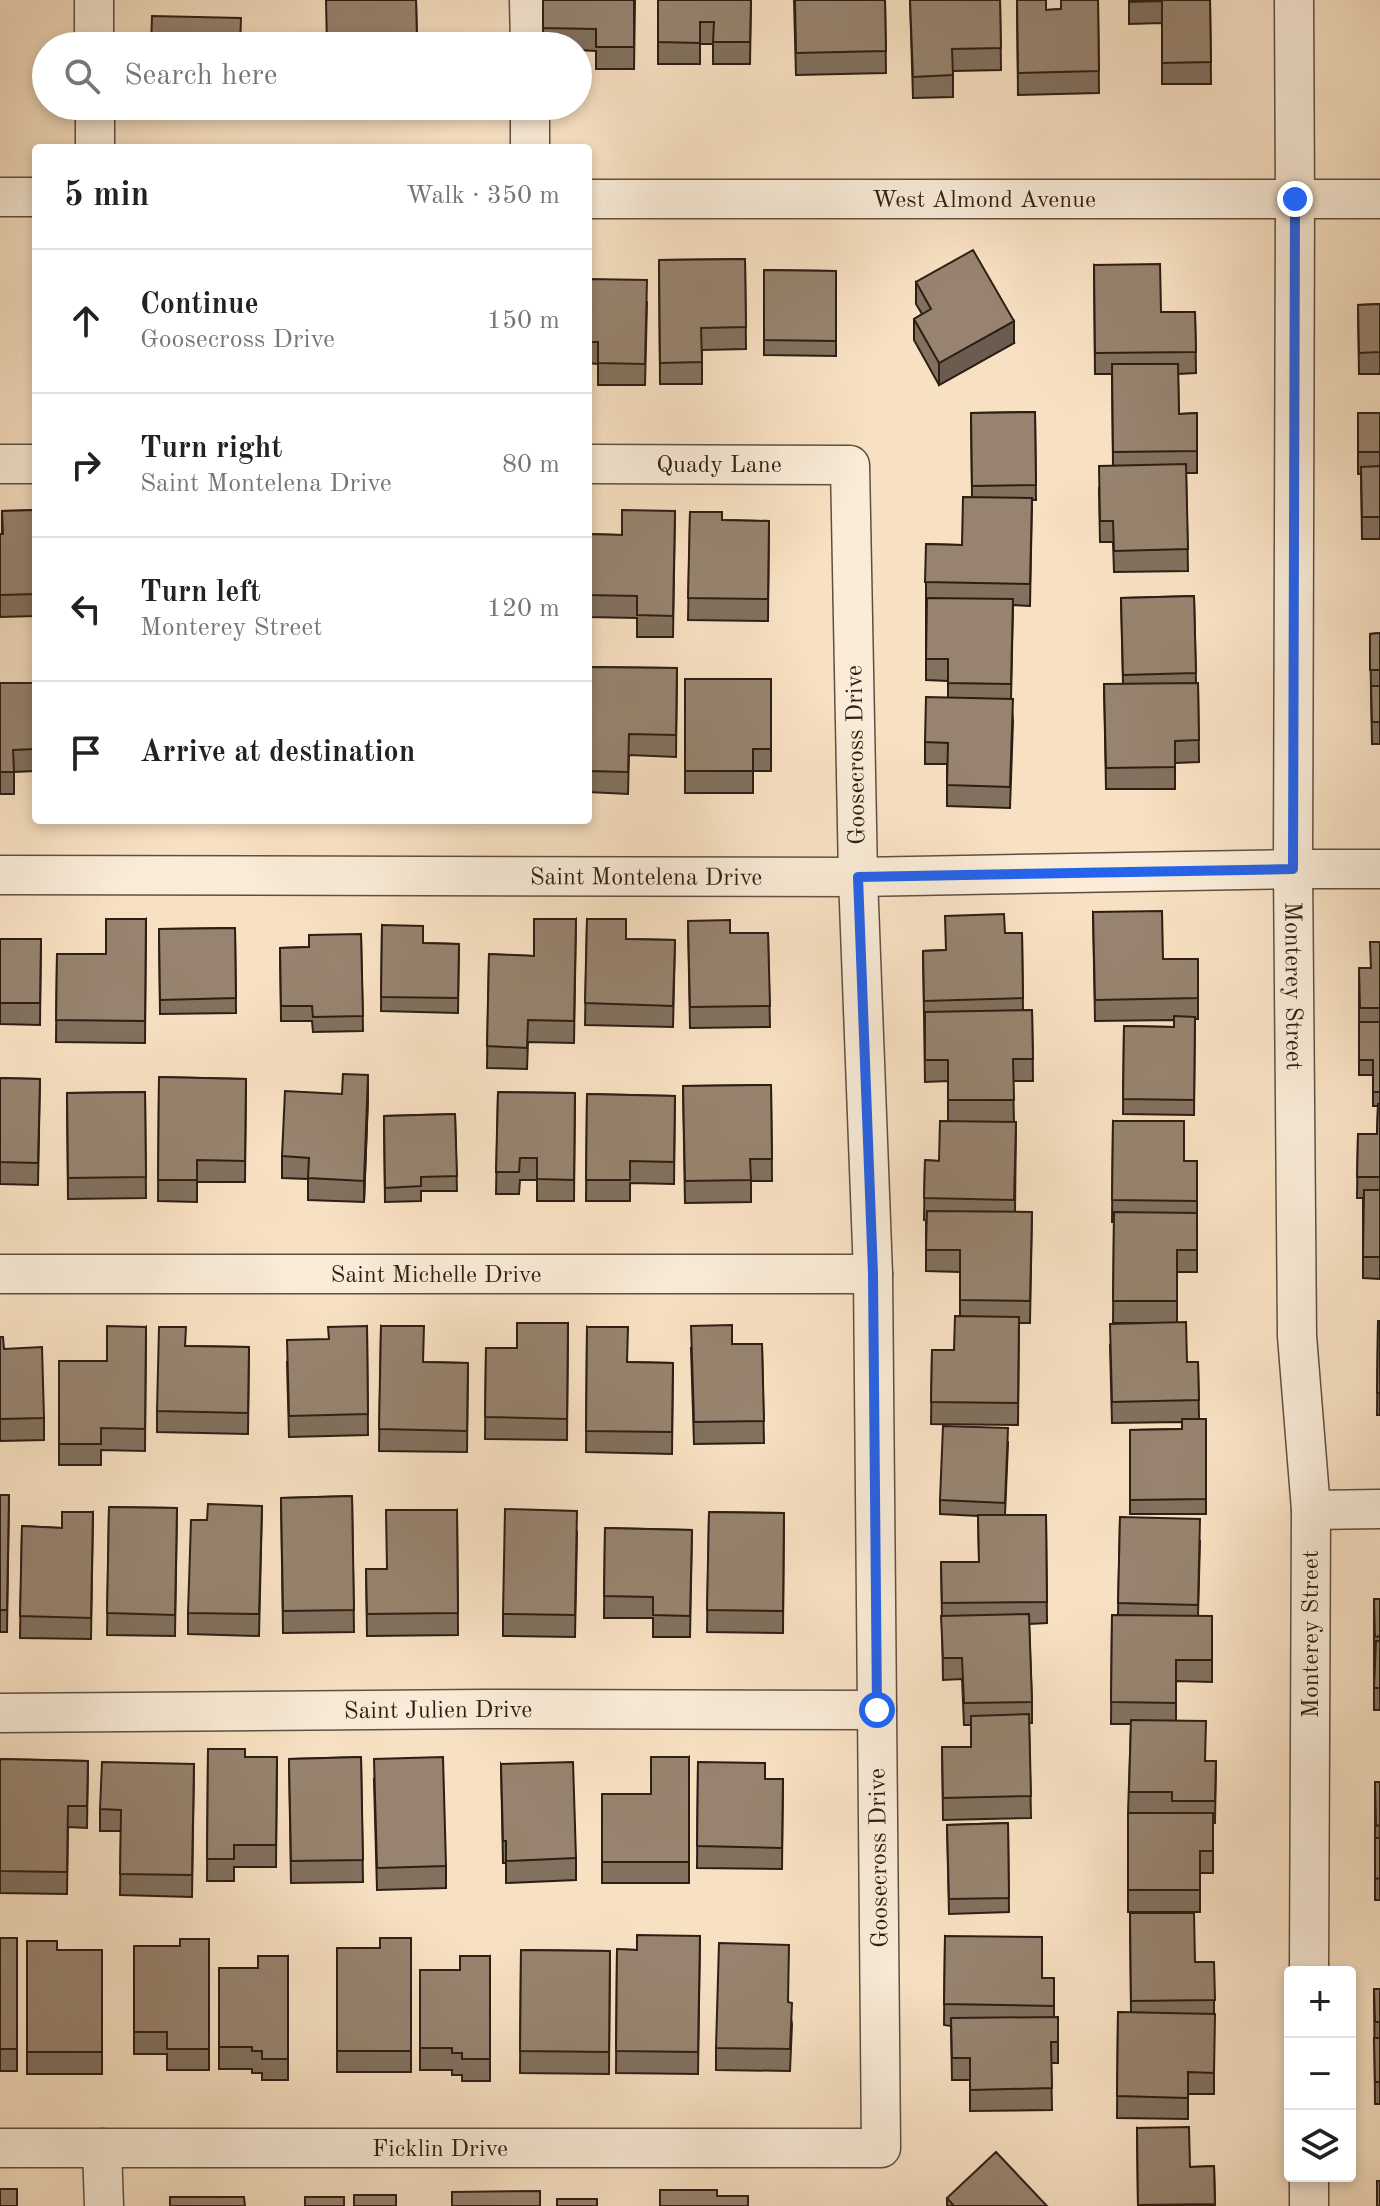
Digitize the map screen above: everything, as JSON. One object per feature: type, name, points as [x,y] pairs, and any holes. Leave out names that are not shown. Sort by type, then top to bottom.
[{"type":"street","points":[[94,0],[94,32]]},
{"type":"street","points":[[529,0],[530,32]]},
{"type":"street","name":"Monterey Street","points":[[1294,0],[1293,869],[1297,1336],[1311,1510],[1309,1966]]},
{"type":"street","points":[[95,120],[95,144]]},
{"type":"street","points":[[530,120],[530,144]]},
{"type":"street","points":[[0,197],[32,197]]},
{"type":"street","name":"West Almond Avenue","points":[[592,199],[1380,199]]},
{"type":"street","points":[[0,464],[32,464]]},
{"type":"street","name":"Quady Lane","points":[[592,464],[850,465]]},
{"type":"street","name":"Goosecross Drive","points":[[850,465],[858,877],[873,1274],[881,2148]]},
{"type":"street","name":"Saint Montelena Drive","points":[[0,875],[858,877],[1380,869]]},
{"type":"street","name":"Saint Michelle Drive","points":[[0,1274],[873,1274]]},
{"type":"street","points":[[1311,1510],[1380,1509]]},
{"type":"street","name":"Saint Julien Drive","points":[[0,1713],[467,1709],[877,1710]]},
{"type":"street","name":"Ficklin Drive","points":[[0,2148],[881,2148]]},
{"type":"street","points":[[102,2148],[104,2206]]},
{"type":"street","points":[[1309,2182],[1309,2206]]},
{"type":"building","points":[[326,0],[416,0],[417,32],[327,32]]},
{"type":"building","points":[[543,0],[634,0],[634,47],[596,47],[596,29],[543,28]]},
{"type":"building","points":[[658,0],[751,0],[750,42],[713,42],[714,22],[700,22],[700,43],[658,42]]},
{"type":"building","points":[[795,0],[885,0],[886,51],[796,53]]},
{"type":"building","points":[[910,0],[1000,0],[1001,48],[952,49],[953,75],[913,77]]},
{"type":"building","points":[[1017,0],[1046,0],[1046,10],[1061,9],[1061,0],[1098,0],[1099,71],[1018,73]]},
{"type":"building","points":[[1129,0],[1210,0],[1211,62],[1162,63],[1162,1]]},
{"type":"building","points":[[152,16],[241,18],[240,32],[151,32]]},
{"type":"building","points":[[973,250],[1014,321],[939,363],[914,319],[931,309],[916,282]]},
{"type":"building","points":[[745,259],[746,327],[701,328],[702,362],[660,363],[659,260]]},
{"type":"building","points":[[1160,264],[1161,312],[1195,312],[1196,352],[1095,353],[1094,265]]},
{"type":"building","points":[[764,270],[836,271],[836,341],[764,340]]},
{"type":"building","points":[[592,279],[647,280],[645,364],[598,363],[598,342],[592,342]]},
{"type":"building","points":[[1380,304],[1380,352],[1359,353],[1358,305]]},
{"type":"building","points":[[1112,364],[1178,364],[1179,414],[1197,413],[1197,451],[1113,452]]},
{"type":"building","points":[[1035,412],[1036,485],[972,486],[971,413]]},
{"type":"building","points":[[1358,413],[1380,413],[1380,452],[1358,452]]},
{"type":"building","points":[[1186,464],[1188,549],[1114,551],[1113,521],[1100,521],[1099,466]]},
{"type":"building","points":[[1380,466],[1380,517],[1362,517],[1361,467]]},
{"type":"building","points":[[963,497],[1032,498],[1030,584],[925,582],[926,544],[962,545]]},
{"type":"building","points":[[32,510],[32,594],[0,595],[2,511]]},
{"type":"building","points":[[622,510],[675,511],[673,616],[637,615],[637,596],[592,595],[592,534],[622,535]]},
{"type":"building","points":[[690,512],[722,512],[722,520],[769,521],[768,599],[688,598]]},
{"type":"building","points":[[1194,596],[1196,673],[1123,675],[1121,598]]},
{"type":"building","points":[[927,598],[1013,599],[1011,684],[948,683],[948,659],[926,659]]},
{"type":"building","points":[[1380,633],[1380,670],[1370,670],[1370,634]]},
{"type":"building","points":[[592,667],[677,668],[676,735],[629,734],[628,772],[592,771]]},
{"type":"building","points":[[685,679],[771,679],[771,749],[753,749],[753,771],[685,771]]},
{"type":"building","points":[[0,683],[32,683],[32,749],[13,750],[14,772],[0,772]]},
{"type":"building","points":[[1198,683],[1199,740],[1175,741],[1175,767],[1106,768],[1104,684]]},
{"type":"building","points":[[1371,686],[1380,686],[1380,722],[1372,722]]},
{"type":"building","points":[[926,697],[1013,699],[1010,787],[947,785],[948,743],[925,742]]},
{"type":"building","points":[[1162,911],[1163,959],[1198,959],[1198,998],[1095,1000],[1093,912]]},
{"type":"building","points":[[1004,914],[1005,933],[1022,933],[1023,998],[924,1001],[923,951],[946,950],[945,916]]},
{"type":"building","points":[[106,919],[146,919],[145,1021],[56,1020],[57,954],[106,954]]},
{"type":"building","points":[[534,919],[576,919],[574,1021],[528,1020],[527,1048],[487,1046],[489,954],[534,956]]},
{"type":"building","points":[[587,919],[626,919],[626,939],[675,940],[673,1006],[585,1003]]},
{"type":"building","points":[[730,920],[730,933],[768,933],[770,1006],[690,1007],[688,921]]},
{"type":"building","points":[[382,925],[423,926],[423,943],[459,944],[458,998],[381,997]]},
{"type":"building","points":[[235,928],[236,998],[160,1000],[159,929]]},
{"type":"building","points":[[361,934],[363,1016],[313,1017],[312,1006],[281,1006],[280,948],[309,947],[309,935]]},
{"type":"building","points":[[0,939],[41,939],[40,1003],[0,1003]]},
{"type":"building","points":[[1370,942],[1380,942],[1380,1008],[1360,1008],[1359,968],[1371,968]]},
{"type":"building","points":[[1032,1010],[1033,1059],[1013,1059],[1014,1100],[948,1100],[948,1060],[925,1060],[925,1012]]},
{"type":"building","points":[[1174,1016],[1195,1017],[1194,1100],[1123,1099],[1124,1026],[1174,1027]]},
{"type":"building","points":[[1359,1022],[1380,1022],[1380,1092],[1373,1092],[1373,1060],[1359,1060]]},
{"type":"building","points":[[343,1074],[368,1075],[364,1181],[308,1178],[309,1158],[282,1156],[285,1091],[342,1094]]},
{"type":"building","points":[[159,1077],[246,1079],[245,1161],[197,1160],[197,1180],[158,1180]]},
{"type":"building","points":[[0,1078],[40,1079],[38,1163],[0,1162]]},
{"type":"building","points":[[771,1085],[772,1159],[750,1159],[751,1180],[685,1181],[683,1086]]},
{"type":"building","points":[[145,1092],[146,1177],[68,1178],[67,1093]]},
{"type":"building","points":[[498,1092],[575,1093],[574,1180],[537,1179],[537,1158],[520,1158],[519,1172],[496,1172]]},
{"type":"building","points":[[587,1094],[675,1096],[674,1162],[630,1161],[630,1180],[586,1180]]},
{"type":"building","points":[[1378,1104],[1380,1177],[1357,1177],[1358,1134],[1377,1134]]},
{"type":"building","points":[[455,1114],[457,1176],[421,1177],[421,1186],[385,1188],[384,1116]]},
{"type":"building","points":[[940,1121],[1016,1122],[1014,1200],[924,1198],[925,1160],[939,1161]]},
{"type":"building","points":[[1113,1121],[1184,1121],[1184,1161],[1197,1161],[1197,1201],[1112,1200]]},
{"type":"building","points":[[1364,1190],[1380,1190],[1380,1257],[1363,1257]]},
{"type":"building","points":[[927,1211],[1032,1212],[1030,1301],[960,1300],[960,1250],[926,1250]]},
{"type":"building","points":[[1114,1212],[1197,1213],[1197,1250],[1177,1250],[1177,1301],[1113,1301]]},
{"type":"building","points":[[955,1316],[1019,1317],[1018,1403],[931,1402],[932,1350],[954,1350]]},
{"type":"building","points":[[1380,1321],[1380,1393],[1377,1393]]},
{"type":"building","points":[[1186,1322],[1187,1362],[1198,1362],[1199,1400],[1112,1402],[1110,1324]]},
{"type":"building","points":[[517,1323],[568,1323],[567,1419],[485,1417],[486,1348],[517,1348]]},
{"type":"building","points":[[732,1325],[732,1344],[762,1344],[764,1421],[694,1422],[691,1326]]},
{"type":"building","points":[[107,1326],[146,1327],[145,1429],[101,1428],[101,1444],[59,1444],[59,1361],[107,1361]]},
{"type":"building","points":[[367,1326],[368,1414],[289,1416],[287,1340],[329,1339],[328,1327]]},
{"type":"building","points":[[381,1326],[424,1326],[423,1362],[468,1363],[467,1431],[379,1429]]},
{"type":"building","points":[[159,1327],[186,1327],[185,1346],[249,1347],[248,1413],[157,1411]]},
{"type":"building","points":[[587,1327],[628,1327],[627,1362],[673,1363],[672,1432],[586,1431]]},
{"type":"building","points":[[0,1337],[3,1337],[4,1349],[42,1347],[44,1418],[0,1419]]},
{"type":"building","points":[[1182,1419],[1206,1419],[1206,1499],[1130,1500],[1130,1430],[1182,1429]]},
{"type":"building","points":[[943,1426],[1008,1428],[1005,1503],[940,1500]]},
{"type":"building","points":[[0,1495],[9,1495],[7,1610],[0,1610]]},
{"type":"building","points":[[352,1496],[354,1610],[283,1611],[281,1498]]},
{"type":"building","points":[[208,1504],[262,1506],[259,1614],[188,1613],[191,1520],[207,1520]]},
{"type":"building","points":[[109,1507],[177,1508],[175,1615],[107,1613]]},
{"type":"building","points":[[505,1509],[577,1511],[575,1615],[503,1614]]},
{"type":"building","points":[[386,1510],[457,1510],[458,1613],[367,1614],[366,1569],[387,1569]]},
{"type":"building","points":[[62,1512],[93,1512],[91,1618],[20,1616],[22,1526],[62,1528]]},
{"type":"building","points":[[709,1512],[784,1513],[783,1611],[707,1610]]},
{"type":"building","points":[[978,1515],[1046,1515],[1047,1602],[942,1603],[941,1562],[979,1562]]},
{"type":"building","points":[[1120,1517],[1200,1519],[1198,1605],[1118,1603]]},
{"type":"building","points":[[605,1528],[692,1530],[690,1616],[653,1615],[653,1597],[604,1596]]},
{"type":"building","points":[[1374,1599],[1380,1599],[1380,1636],[1375,1637]]},
{"type":"building","points":[[1029,1614],[1032,1702],[964,1703],[962,1658],[943,1658],[941,1616]]},
{"type":"building","points":[[1112,1615],[1212,1616],[1212,1660],[1176,1660],[1176,1703],[1111,1702]]},
{"type":"building","points":[[1376,1641],[1380,1641],[1380,1688],[1374,1688]]},
{"type":"building","points":[[1029,1714],[1031,1796],[943,1798],[942,1747],[971,1747],[971,1716]]},
{"type":"building","points":[[1131,1720],[1206,1721],[1205,1761],[1216,1761],[1215,1801],[1172,1801],[1172,1792],[1129,1792]]},
{"type":"building","points":[[208,1749],[245,1749],[245,1757],[277,1757],[276,1845],[234,1845],[234,1859],[207,1859]]},
{"type":"building","points":[[361,1757],[363,1860],[291,1861],[289,1759]]},
{"type":"building","points":[[443,1757],[446,1866],[377,1868],[374,1759]]},
{"type":"building","points":[[651,1757],[689,1757],[689,1862],[602,1862],[602,1794],[651,1794]]},
{"type":"building","points":[[0,1759],[88,1761],[87,1806],[68,1806],[67,1872],[0,1871]]},
{"type":"building","points":[[102,1762],[194,1764],[192,1875],[120,1874],[121,1810],[100,1809]]},
{"type":"building","points":[[573,1762],[576,1858],[506,1861],[501,1764]]},
{"type":"building","points":[[698,1762],[765,1763],[765,1779],[783,1779],[782,1848],[697,1846]]},
{"type":"building","points":[[1375,1782],[1380,1782],[1380,1825],[1376,1826]]},
{"type":"building","points":[[1128,1813],[1213,1813],[1213,1851],[1200,1851],[1200,1890],[1128,1890]]},
{"type":"building","points":[[1008,1823],[1009,1898],[949,1899],[947,1825]]},
{"type":"building","points":[[1375,1838],[1380,1838],[1380,1878],[1375,1879]]},
{"type":"building","points":[[1130,1913],[1194,1913],[1195,1962],[1214,1962],[1215,2000],[1131,2001]]},
{"type":"building","points":[[637,1935],[700,1936],[698,2052],[616,2051],[617,1949],[637,1950]]},
{"type":"building","points":[[945,1936],[1042,1937],[1042,1978],[1054,1978],[1054,2006],[944,2004]]},
{"type":"building","points":[[0,1938],[17,1938],[17,2049],[0,2049]]},
{"type":"building","points":[[380,1938],[411,1938],[411,2051],[337,2051],[337,1948],[380,1948]]},
{"type":"building","points":[[180,1939],[209,1939],[209,2049],[167,2049],[167,2032],[134,2032],[134,1946],[180,1946]]},
{"type":"building","points":[[27,1941],[57,1941],[57,1950],[102,1950],[102,2052],[27,2052]]},
{"type":"building","points":[[719,1943],[789,1945],[788,2002],[792,2003],[790,2049],[716,2048]]},
{"type":"building","points":[[521,1950],[610,1951],[609,2052],[520,2051]]},
{"type":"building","points":[[258,1956],[288,1956],[288,2059],[262,2059],[262,2051],[252,2051],[252,2047],[219,2047],[219,1968],[258,1968]]},
{"type":"building","points":[[460,1956],[490,1956],[490,2059],[462,2059],[462,2053],[452,2053],[452,2048],[420,2048],[420,1970],[460,1970]]},
{"type":"building","points":[[1374,1989],[1380,1989],[1380,2022],[1375,2022]]},
{"type":"building","points":[[1118,2012],[1215,2014],[1214,2073],[1188,2072],[1188,2098],[1117,2096]]},
{"type":"building","points":[[1058,2017],[1058,2042],[1051,2042],[1052,2088],[970,2090],[970,2058],[952,2058],[951,2018]]},
{"type":"building","points":[[1374,2038],[1380,2038],[1380,2082],[1375,2082]]},
{"type":"building","points":[[1189,2127],[1190,2167],[1214,2166],[1215,2204],[1138,2205],[1137,2128]]},
{"type":"building","points":[[996,2152],[1047,2206],[954,2206],[947,2198]]},
{"type":"building","points":[[1377,2181],[1380,2181],[1380,2206],[1377,2206]]},
{"type":"building","points":[[0,2189],[17,2189],[17,2206],[0,2206]]},
{"type":"building","points":[[660,2190],[717,2190],[717,2196],[748,2196],[748,2206],[660,2206]]},
{"type":"building","points":[[540,2191],[540,2206],[452,2206],[452,2192]]},
{"type":"building","points":[[354,2195],[396,2195],[396,2206],[354,2206]]},
{"type":"building","points":[[170,2197],[244,2197],[245,2206],[170,2206]]},
{"type":"building","points":[[305,2197],[344,2197],[344,2206],[305,2206]]},
{"type":"building","points":[[557,2199],[597,2199],[597,2206],[557,2206]]},
{"type":"route","points":[[877,1710],[873,1274],[858,877],[1293,869],[1295,199]]}]
